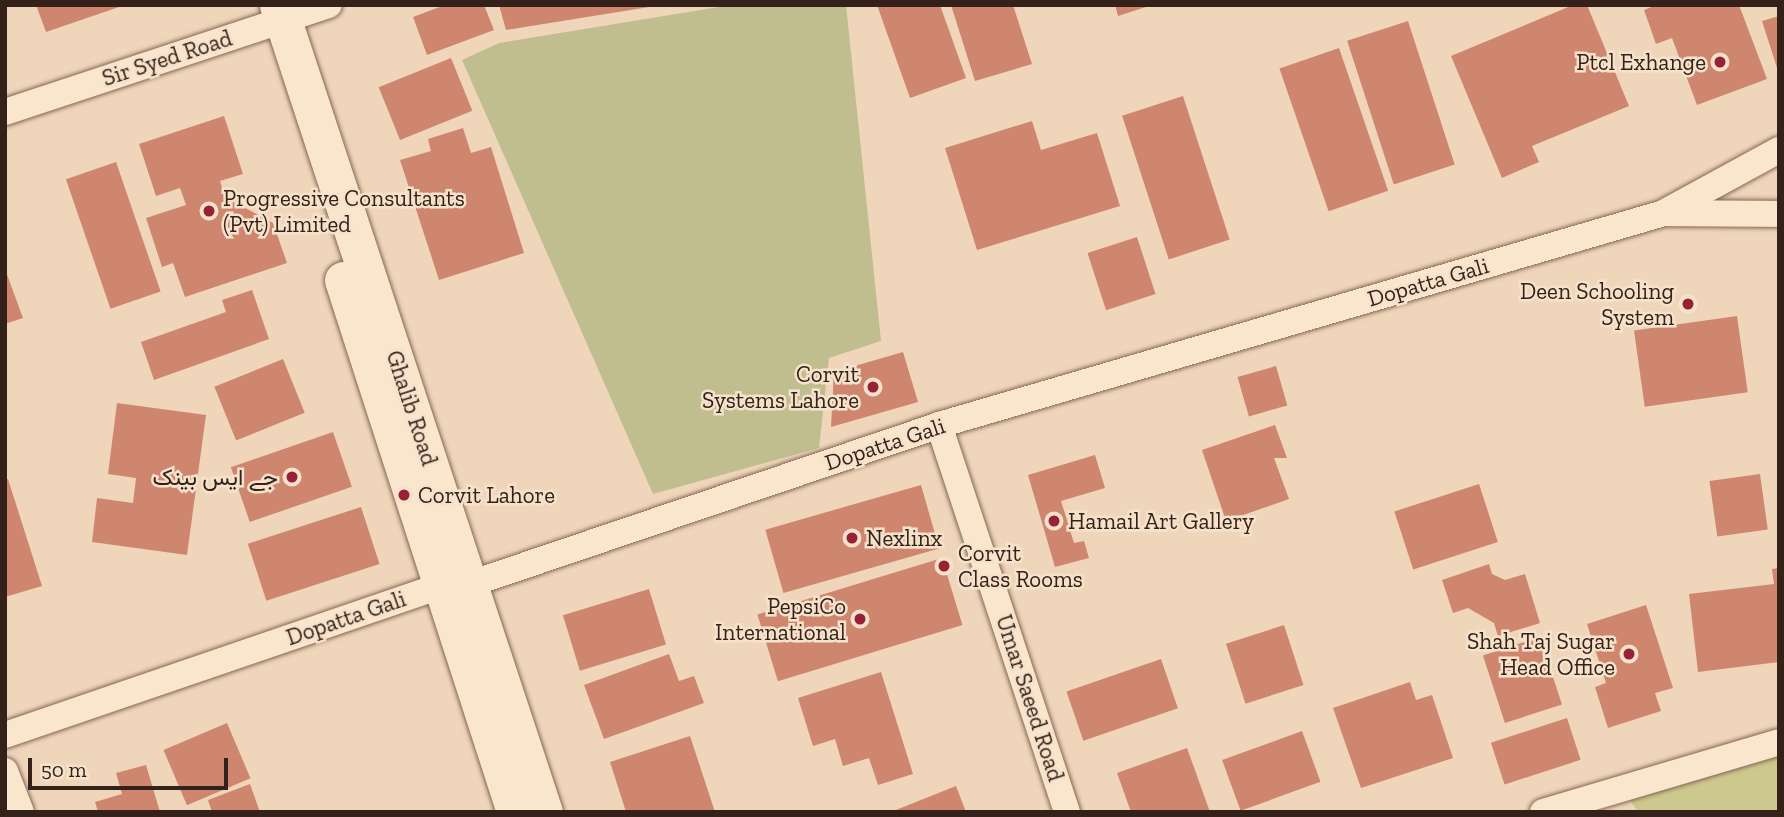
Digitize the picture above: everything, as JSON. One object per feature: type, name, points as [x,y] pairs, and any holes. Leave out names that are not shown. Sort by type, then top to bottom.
[{"type":"street","name":"Sir Syed Road","points":[[5,112],[268,15],[329,5]]},
{"type":"street","name":"Ghalib Road","points":[[268,15],[456,585],[544,812]]},
{"type":"street","points":[[1664,213],[1779,150]]},
{"type":"street","name":"Dopatta Gali","points":[[5,735],[939,425],[1664,213],[1779,214]]},
{"type":"street","name":"Umar Saeed Road","points":[[939,425],[1067,812]]},
{"type":"street","name":"Ghalib Road","points":[[456,585],[515,812]]},
{"type":"street","points":[[1543,812],[1779,743]]},
{"type":"street","points":[[5,771],[21,812]]},
{"type":"shaded area","points":[[731,5],[846,5],[881,341],[829,358],[819,448],[653,494],[462,60],[499,43]]},
{"type":"shaded area","points":[[1779,756],[1779,812],[1638,812],[1630,800]]},
{"type":"building","points":[[36,5],[121,5],[122,6],[46,32]]},
{"type":"building","points":[[445,5],[484,5],[494,30],[427,55],[413,17]]},
{"type":"building","points":[[499,5],[648,5],[649,7],[506,30]]},
{"type":"building","points":[[877,5],[940,5],[966,78],[910,98]]},
{"type":"building","points":[[951,5],[1013,5],[1032,64],[975,81]]},
{"type":"building","points":[[1115,5],[1149,5],[1149,6],[1118,16]]},
{"type":"building","points":[[1573,5],[1587,5],[1629,106],[1532,146],[1539,162],[1502,178],[1451,56]]},
{"type":"building","name":"Ptcl Exhange","points":[[1656,5],[1739,5],[1767,79],[1697,105],[1672,38],[1656,44],[1644,10]]},
{"type":"building","points":[[1779,16],[1779,71],[1778,71],[1762,21]]},
{"type":"building","points":[[1408,21],[1455,165],[1394,184],[1347,41]]},
{"type":"building","points":[[1339,48],[1388,191],[1329,211],[1279,69]]},
{"type":"building","points":[[451,58],[472,111],[400,140],[379,87]]},
{"type":"building","points":[[1183,96],[1230,240],[1169,259],[1122,116]]},
{"type":"building","name":"Progressive Consultants (Pvt) Limited","points":[[224,116],[243,174],[220,181],[225,197],[273,223],[287,263],[185,297],[173,263],[162,267],[146,218],[186,205],[180,188],[156,196],[139,144]]},
{"type":"building","points":[[1032,121],[1041,150],[1097,133],[1120,206],[977,250],[945,148]]},
{"type":"building","points":[[463,128],[471,153],[491,147],[524,253],[439,280],[400,160],[431,151],[428,139]]},
{"type":"building","points":[[116,162],[161,292],[110,309],[66,179]]},
{"type":"building","points":[[1137,237],[1156,294],[1106,310],[1088,253]]},
{"type":"building","points":[[5,269],[23,318],[5,324]]},
{"type":"building","points":[[252,290],[269,339],[154,380],[141,342],[226,312],[222,300]]},
{"type":"building","name":"Deen Schooling System","points":[[1737,316],[1748,392],[1645,407],[1634,330]]},
{"type":"building","name":"Corvit Systems Lahore","points":[[903,352],[918,402],[831,427],[834,372]]},
{"type":"building","points":[[283,359],[305,413],[236,440],[214,387]]},
{"type":"building","points":[[1276,366],[1287,405],[1249,416],[1238,377]]},
{"type":"building","points":[[117,403],[206,415],[187,555],[92,542],[97,498],[133,503],[136,478],[108,474]]},
{"type":"building","points":[[1275,425],[1287,458],[1274,458],[1289,499],[1226,521],[1202,450]]},
{"type":"building","name":"جے ایس بینک","points":[[333,432],[352,487],[250,522],[231,467]]},
{"type":"building","name":"Hamail Art Gallery","points":[[1095,455],[1105,488],[1061,501],[1074,543],[1084,541],[1089,558],[1055,567],[1028,475]]},
{"type":"building","points":[[1760,474],[1768,529],[1717,537],[1709,481]]},
{"type":"building","points":[[8,479],[42,586],[5,597],[5,480]]},
{"type":"building","points":[[1479,484],[1498,542],[1413,570],[1394,512]]},
{"type":"building","name":"Nexlinx","points":[[921,485],[939,548],[783,593],[765,530]]},
{"type":"building","points":[[361,507],[380,564],[266,601],[248,544]]},
{"type":"building","name":"PepsiCo International","points":[[942,558],[962,625],[778,681],[757,614]]},
{"type":"building","points":[[1489,564],[1492,574],[1505,580],[1525,574],[1540,623],[1498,636],[1494,623],[1468,608],[1453,613],[1442,580]]},
{"type":"building","points":[[1779,568],[1779,662],[1698,672],[1689,594],[1774,584],[1772,569]]},
{"type":"building","points":[[649,589],[666,644],[580,671],[563,615]]},
{"type":"building","name":"Shah Taj Sugar Head Office","points":[[1646,605],[1673,688],[1655,693],[1661,711],[1608,728],[1595,687],[1606,683],[1587,624]]},
{"type":"building","points":[[1284,625],[1303,685],[1245,704],[1226,644]]},
{"type":"building","points":[[1540,637],[1562,705],[1505,723],[1483,656]]},
{"type":"building","points":[[669,654],[679,681],[694,676],[704,703],[604,739],[584,685]]},
{"type":"building","points":[[1161,659],[1178,708],[1083,741],[1066,692]]},
{"type":"building","points":[[881,672],[913,774],[878,785],[869,758],[843,766],[835,739],[813,746],[798,698]]},
{"type":"building","points":[[1410,682],[1416,700],[1432,695],[1453,758],[1361,788],[1333,708]]},
{"type":"building","points":[[1567,718],[1581,760],[1505,785],[1491,743]]},
{"type":"building","points":[[227,723],[250,778],[187,805],[163,750]]},
{"type":"building","points":[[1302,731],[1320,782],[1241,811],[1222,760]]},
{"type":"building","points":[[690,736],[715,812],[626,812],[610,762]]},
{"type":"building","points":[[1187,748],[1210,812],[1131,812],[1117,773]]},
{"type":"building","points":[[146,765],[160,812],[98,812],[95,802],[122,794],[116,773]]},
{"type":"building","points":[[250,784],[260,812],[212,812],[208,800]]},
{"type":"building","points":[[956,786],[966,812],[891,812]]},
{"type":"place","name":"Ptcl Exhange","points":[[1720,62]]},
{"type":"place","name":"Progressive Consultants (Pvt) Limited","points":[[209,211]]},
{"type":"place","name":"Deen Schooling System","points":[[1688,304]]},
{"type":"place","name":"Corvit Systems Lahore","points":[[873,387]]},
{"type":"place","name":"جے ایس بینک","points":[[292,477]]},
{"type":"place","name":"Corvit Lahore","points":[[404,495]]},
{"type":"place","name":"Hamail Art Gallery","points":[[1054,521]]},
{"type":"place","name":"Nexlinx","points":[[852,538]]},
{"type":"place","name":"Corvit Class Rooms","points":[[944,566]]},
{"type":"place","name":"PepsiCo International","points":[[860,619]]},
{"type":"place","name":"Shah Taj Sugar Head Office","points":[[1629,654]]}]
